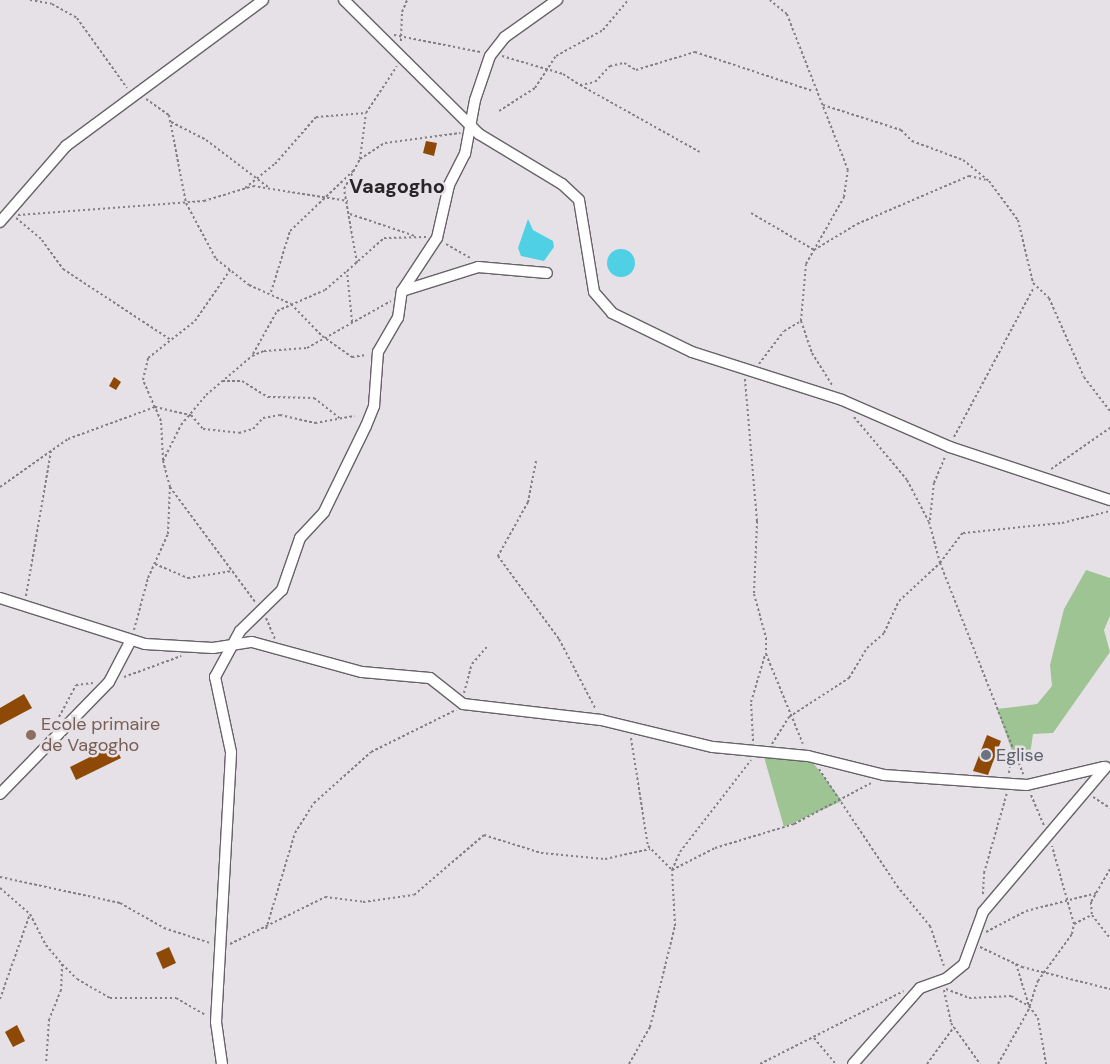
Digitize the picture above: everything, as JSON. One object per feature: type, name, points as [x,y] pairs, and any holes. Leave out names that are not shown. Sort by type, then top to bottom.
[{"type":"street","points":[[0,222],[66,146],[263,0]]},
{"type":"street","points":[[344,0],[470,128],[562,184],[579,200],[594,292],[604,306],[692,352],[842,400],[950,447],[1036,478],[1110,500]]},
{"type":"street","points":[[222,1064],[216,1022],[231,752],[215,677],[231,645],[282,590],[300,538],[324,512],[366,426],[374,406],[378,352],[398,318],[402,292],[436,238],[492,53],[505,37],[557,0]]},
{"type":"street","points":[[402,292],[478,267],[547,273]]},
{"type":"street","points":[[0,598],[131,640],[174,646],[231,645],[252,642],[362,672],[430,678],[463,704],[601,720],[713,747],[768,750],[808,756],[884,775],[1027,784],[1107,767]]},
{"type":"street","points":[[0,794],[109,682],[131,640]]},
{"type":"street","points":[[853,1064],[920,988],[946,983],[964,964],[983,912],[1107,767]]},
{"type":"path","points":[[30,0],[52,4],[77,18],[126,88],[162,109],[170,122],[186,203],[216,259],[249,285],[271,293],[291,304],[322,336],[352,357],[366,355]]},
{"type":"path","points":[[357,264],[348,201],[344,189],[360,159],[366,113],[399,54],[402,37],[402,12],[407,0]]},
{"type":"path","points":[[499,112],[535,88],[546,69],[573,43],[603,30],[628,0]]},
{"type":"path","points":[[770,0],[787,14],[813,91],[823,105],[848,170],[844,197],[806,264],[801,321],[812,353],[842,400],[907,480],[929,522],[940,563],[1012,750],[1048,834],[1065,901],[1074,924]]},
{"type":"path","points":[[384,32],[492,53],[546,69],[580,85],[700,152]]},
{"type":"path","points":[[580,85],[595,82],[610,66],[624,63],[636,70],[695,52],[813,91]]},
{"type":"path","points":[[823,105],[902,130],[912,141],[964,160],[989,181],[1018,220],[1033,283],[1049,298],[1084,377],[1110,411]]},
{"type":"path","points":[[244,190],[254,178],[275,164],[316,117],[366,113]]},
{"type":"path","points":[[170,122],[206,140],[254,178],[270,188]]},
{"type":"path","points":[[360,159],[385,143],[470,128]]},
{"type":"path","points":[[271,293],[290,231],[321,198],[355,169]]},
{"type":"path","points":[[814,250],[857,224],[969,176],[989,181]]},
{"type":"path","points":[[8,212],[26,218],[148,203],[186,203],[244,190],[270,188],[348,201]]},
{"type":"path","points":[[8,212],[42,240],[63,269],[171,340]]},
{"type":"path","points":[[350,214],[415,236]]},
{"type":"path","points":[[751,214],[814,250]]},
{"type":"path","points":[[252,356],[265,325],[276,311],[326,290],[384,238],[415,236],[436,238],[478,267]]},
{"type":"path","points":[[131,640],[155,564],[168,534],[170,487],[163,461],[161,421],[143,380],[144,370],[148,358],[195,322],[230,270]]},
{"type":"path","points":[[348,271],[352,323]]},
{"type":"path","points":[[929,522],[934,483],[967,406],[1033,290]]},
{"type":"path","points":[[163,461],[191,415],[221,381],[252,356],[264,351],[307,348],[322,336],[376,313],[402,292]]},
{"type":"path","points":[[629,1064],[650,1027],[675,926],[672,870],[754,750],[751,702],[766,654],[766,638],[754,594],[757,520],[750,371],[784,330],[801,321]]},
{"type":"path","points":[[221,381],[242,381],[268,397],[314,398],[341,419]]},
{"type":"path","points":[[0,487],[68,439],[155,407],[191,415],[203,428],[239,433],[252,429],[263,418],[280,415],[302,423],[354,416]]},
{"type":"path","points":[[1036,478],[1110,428]]},
{"type":"path","points":[[25,605],[51,451]]},
{"type":"path","points":[[536,461],[528,502],[498,556],[559,638],[601,720]]},
{"type":"path","points":[[170,487],[261,611],[280,649]]},
{"type":"path","points":[[768,750],[789,717],[850,678],[867,648],[884,633],[899,601],[940,563],[963,533],[973,529],[1025,528],[1110,512]]},
{"type":"path","points":[[155,564],[188,578],[232,571]]},
{"type":"path","points":[[266,929],[295,833],[314,803],[371,752],[463,704],[472,664],[487,647]]},
{"type":"path","points":[[766,654],[789,717],[808,756],[842,801],[897,886],[930,926],[946,983],[954,1027],[980,1064]]},
{"type":"path","points":[[630,726],[650,849],[672,870]]},
{"type":"path","points":[[983,912],[984,873],[1006,806],[1012,750]]},
{"type":"path","points":[[672,870],[715,848],[794,824],[842,801],[884,775]]},
{"type":"path","points":[[1084,792],[1110,808]]},
{"type":"path","points":[[0,878],[120,902],[184,937],[220,944],[266,929],[325,896],[369,902],[414,895],[484,835],[541,853],[605,859],[650,849]]},
{"type":"path","points":[[1110,869],[1091,902],[1092,915],[1110,938]]},
{"type":"path","points":[[0,888],[30,914],[46,945],[76,980],[110,998],[176,998],[216,1022]]},
{"type":"path","points":[[1097,893],[1004,920],[972,943],[1016,964],[1110,989]]},
{"type":"path","points":[[0,999],[30,914]]},
{"type":"path","points":[[998,1064],[1029,1006],[1044,972],[1074,924],[1092,915]]},
{"type":"path","points":[[46,1064],[49,1019],[61,990],[62,964]]},
{"type":"path","points":[[1016,964],[1029,1006],[1038,1018],[1046,1064]]},
{"type":"path","points":[[760,1064],[814,1038],[898,991],[946,983],[969,998],[1011,996],[1029,1006]]},
{"type":"path","points":[[928,1064],[954,1027]]},
{"type":"path","points":[[814,1038],[836,1064]]},
{"type":"green space","points":[[1086,570],[1110,578],[1110,616],[1104,630],[1110,652],[1053,733],[1033,734],[1030,755],[1012,751],[997,709],[1037,704],[1052,686],[1050,665],[1064,609]]},
{"type":"green space","points":[[762,750],[808,756],[842,801],[784,827]]},
{"type":"water","points":[[528,219],[533,230],[553,241],[554,247],[544,261],[521,256],[518,248]]},
{"type":"water","points":[[621,249],[631,253],[635,263],[631,273],[621,277],[611,273],[607,263],[611,253]]},
{"type":"building","points":[[426,141],[437,143],[434,156],[423,153]]},
{"type":"building","points":[[114,377],[121,382],[116,390],[109,386]]},
{"type":"building","points":[[24,694],[32,708],[0,725],[0,708]]},
{"type":"building","points":[[987,735],[1001,741],[988,775],[973,771]]},
{"type":"building","points":[[114,745],[121,758],[76,780],[70,767]]},
{"type":"building","points":[[169,947],[176,963],[163,969],[156,953]]},
{"type":"building","points":[[17,1025],[25,1041],[13,1047],[5,1032]]},
{"type":"place","name":"Ecole primaire de Vagogho","points":[[31,735]]},
{"type":"place","name":"Eglise","points":[[986,755]]},
{"type":"district","name":"Vaagogho","points":[[397,186]]}]
